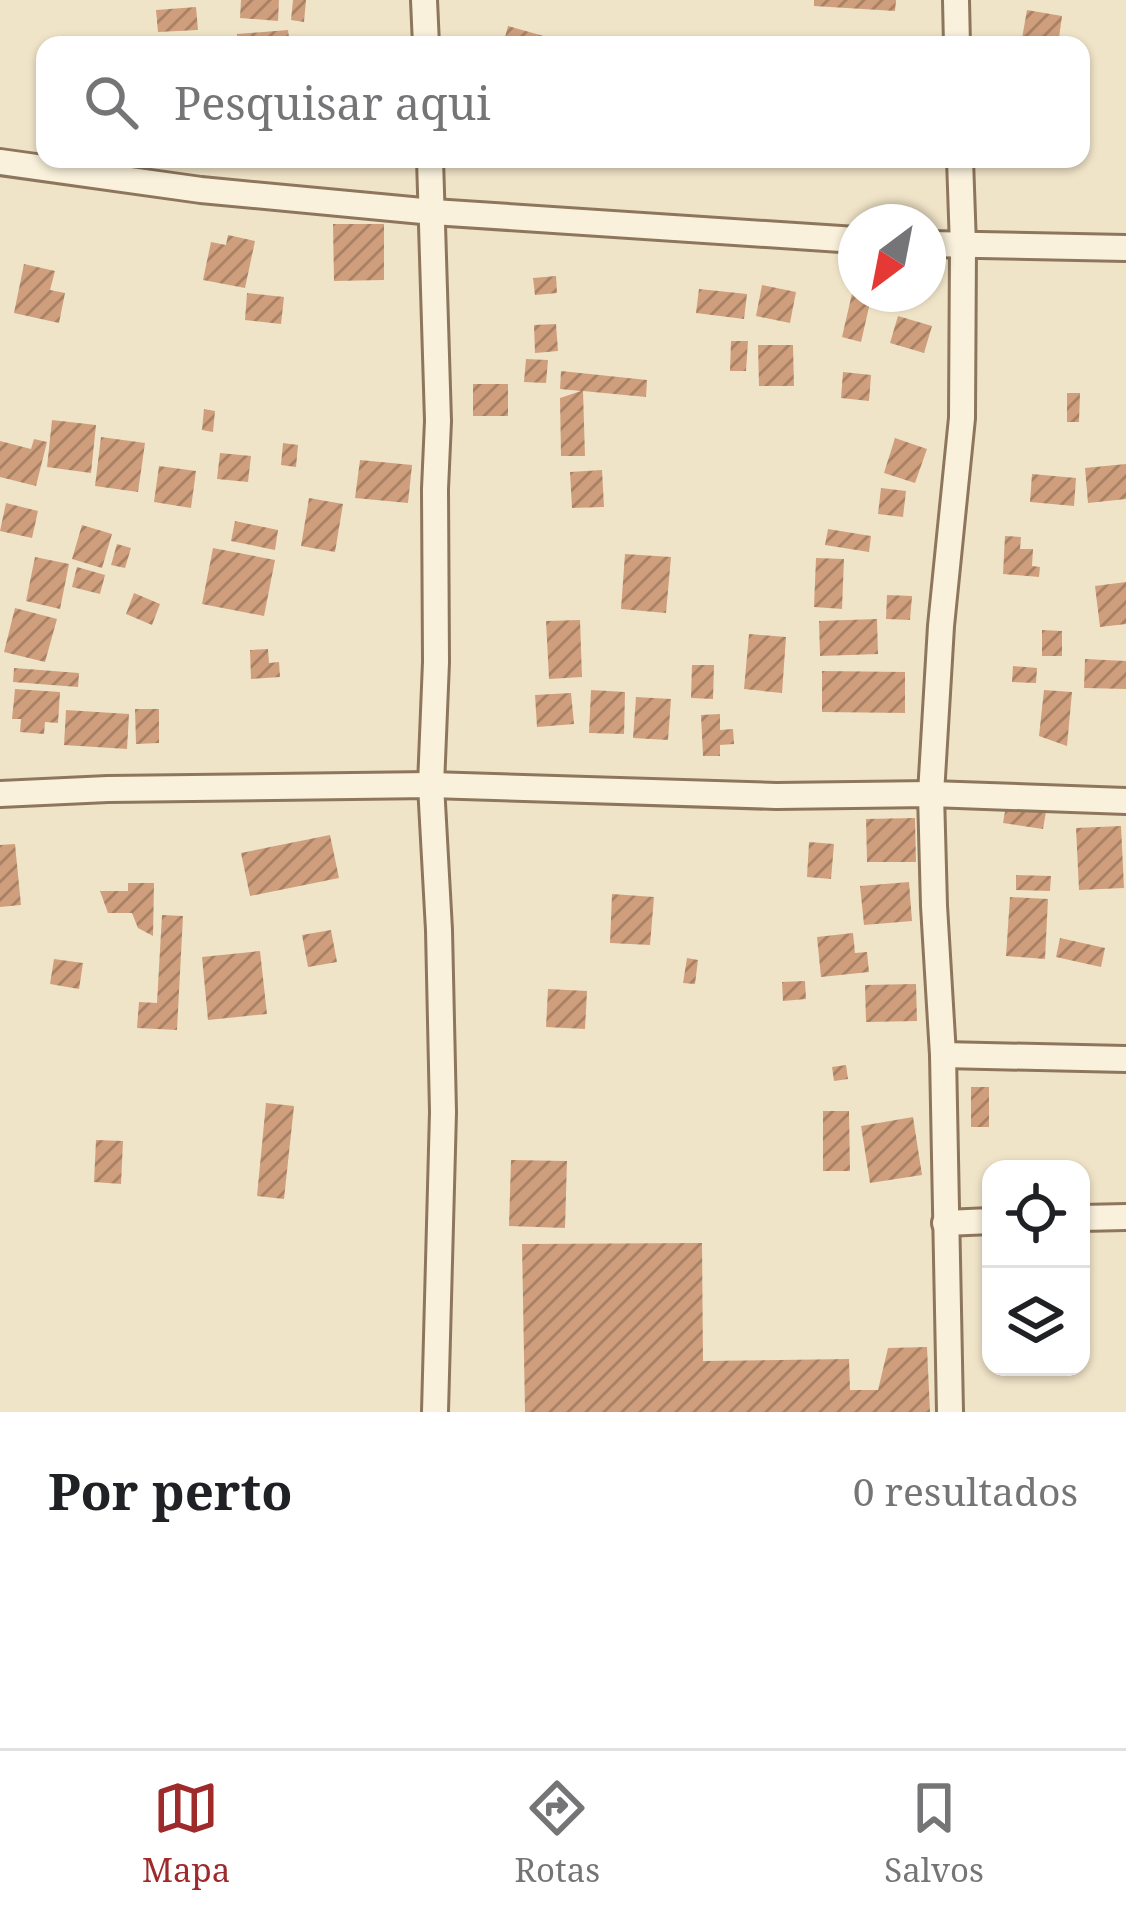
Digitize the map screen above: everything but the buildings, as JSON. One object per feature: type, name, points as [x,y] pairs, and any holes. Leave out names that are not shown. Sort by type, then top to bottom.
[{"type":"street","points":[[424,0],[426,36]]},
{"type":"street","points":[[956,0],[957,36]]},
{"type":"street","points":[[0,162],[36,167]]},
{"type":"street","points":[[43,168],[201,190],[433,212],[838,239]]},
{"type":"street","points":[[431,168],[438,421],[431,785],[443,1112],[435,1412]]},
{"type":"street","points":[[950,1412],[943,1055],[931,794],[941,626],[962,418],[960,168]]},
{"type":"street","points":[[946,245],[1126,248]]},
{"type":"street","points":[[0,794],[431,785],[1126,801]]},
{"type":"street","points":[[943,1055],[1126,1060]]},
{"type":"street","points":[[1090,1218],[1126,1217]]},
{"type":"street","points":[[945,1223],[982,1221]]}]
